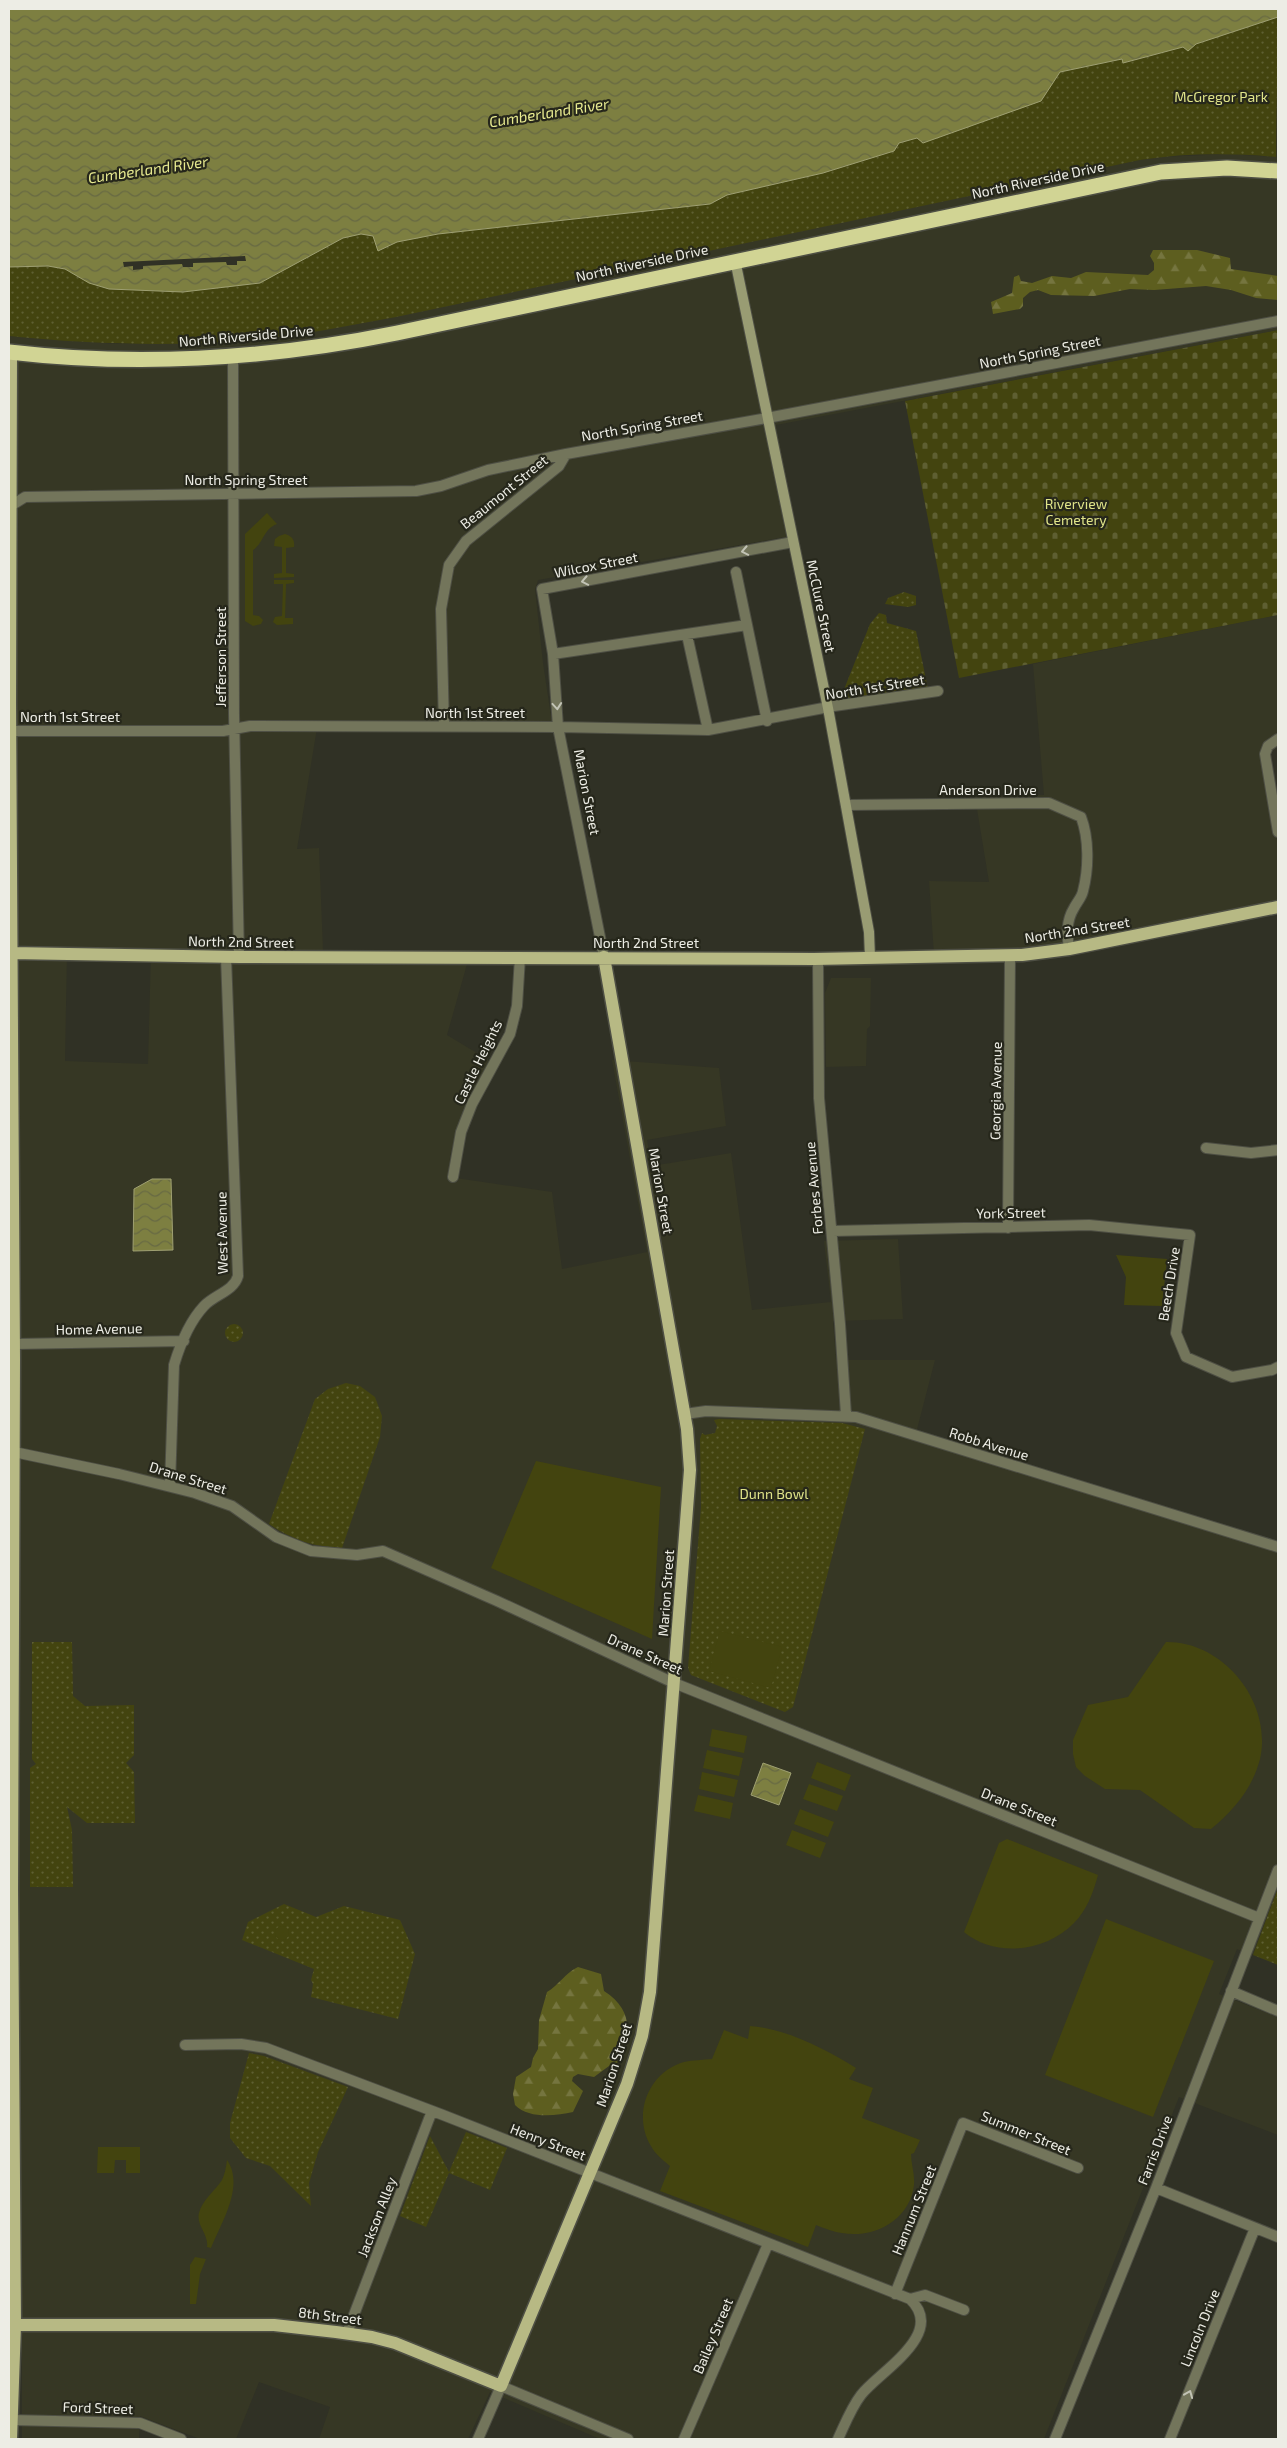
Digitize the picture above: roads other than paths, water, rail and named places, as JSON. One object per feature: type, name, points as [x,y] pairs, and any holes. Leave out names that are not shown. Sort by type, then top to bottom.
[{"type":"highway","name":"North Riverside Drive","points":[[10,352],[153,360],[233,357],[308,348],[366,339],[1161,172],[1227,168],[1278,171]]},
{"type":"main road","name":"McClure Street","points":[[735,260],[828,708],[869,932],[870,958]]},
{"type":"main road","points":[[10,352],[11,1325],[14,1344],[11,1758],[11,2439]]},
{"type":"main road","name":"North 2nd Street","points":[[10,953],[233,957],[818,959],[1010,955],[1069,949],[1278,907]]},
{"type":"main road","name":"Marion Street","points":[[501,2386],[627,2084],[642,2036],[650,1992],[690,1470],[685,1414],[604,957]]},
{"type":"main road","name":"8th Street","points":[[12,2325],[274,2325],[347,2333],[395,2344],[501,2386]]},
{"type":"street","name":"North Spring Street","points":[[10,506],[25,498],[234,493],[329,494],[416,492],[441,486],[488,470],[566,454],[767,418],[1278,321]]},
{"type":"street","name":"Jefferson Street","points":[[233,357],[235,729],[233,957]]},
{"type":"street","name":"Beaumont Street","points":[[444,726],[441,609],[449,565],[466,541],[559,466],[566,454]]},
{"type":"street","name":"Wilcox Street","points":[[558,727],[553,654],[542,589],[793,542]]},
{"type":"street","points":[[736,572],[767,721]]},
{"type":"street","points":[[553,654],[747,625]]},
{"type":"street","points":[[687,635],[708,730]]},
{"type":"street","name":"North 1st Street","points":[[10,731],[222,731],[250,726],[444,726],[708,730],[767,721],[828,708],[938,691]]},
{"type":"street","name":"Marion Street","points":[[558,727],[604,957]]},
{"type":"street","points":[[1278,739],[1268,746],[1264,754],[1278,832]]},
{"type":"street","name":"Anderson Drive","points":[[846,805],[1050,804],[1081,817],[1086,830],[1086,872],[1083,892],[1072,910],[1066,928],[1069,949]]},
{"type":"street","name":"Georgia Avenue","points":[[1008,1228],[1010,955]]},
{"type":"street","name":"West Avenue","points":[[170,1485],[174,1365],[184,1341],[201,1310],[210,1301],[234,1285],[238,1276],[233,957]]},
{"type":"street","name":"Castle Heights","points":[[453,1177],[461,1132],[472,1104],[510,1034],[517,1006],[520,957]]},
{"type":"street","name":"Forbes Avenue","points":[[818,959],[820,1098],[846,1415]]},
{"type":"street","points":[[1206,1148],[1251,1153],[1278,1150]]},
{"type":"street","name":"York Street","points":[[832,1231],[1089,1225],[1190,1236]]},
{"type":"street","name":"Beech Drive","points":[[1190,1236],[1176,1333],[1186,1357],[1232,1377],[1272,1370],[1278,1367]]},
{"type":"street","name":"Home Avenue","points":[[14,1344],[184,1341]]},
{"type":"street","name":"Robb Avenue","points":[[685,1414],[706,1411],[846,1415],[1278,1547]]},
{"type":"street","name":"Drane Street","points":[[14,1452],[170,1485],[232,1506],[276,1537],[311,1551],[357,1555],[383,1552],[497,1601],[674,1683],[1259,1918]]},
{"type":"street","name":"Farris Drive","points":[[1055,2439],[1156,2188],[1230,1990],[1278,1870]]},
{"type":"street","points":[[1230,1990],[1278,2011]]},
{"type":"street","name":"Henry Street","points":[[185,2045],[241,2044],[266,2048],[432,2111],[895,2294]]},
{"type":"street","name":"Jackson Alley","points":[[347,2333],[432,2111]]},
{"type":"street","name":"Summer Street","points":[[963,2123],[1078,2168]]},
{"type":"street","name":"Hannum Street","points":[[895,2294],[963,2123]]},
{"type":"street","points":[[1156,2188],[1278,2237]]},
{"type":"street","name":"Lincoln Drive","points":[[1170,2439],[1255,2228]]},
{"type":"street","name":"Bailey Street","points":[[684,2439],[768,2244]]},
{"type":"street","points":[[838,2439],[847,2418],[861,2395],[879,2376],[897,2364],[909,2349],[920,2327],[921,2317],[918,2308],[910,2300],[895,2294]]},
{"type":"street","points":[[910,2300],[925,2295],[964,2310]]},
{"type":"street","name":"Marion Street","points":[[478,2439],[501,2386]]},
{"type":"street","name":"8th Street","points":[[501,2386],[628,2439]]},
{"type":"street","name":"Ford Street","points":[[11,2420],[140,2423],[181,2439]]},
{"type":"water","name":"Cumberland River","points":[[9,9],[1278,9],[1278,17],[1196,44],[1188,51],[1183,47],[1123,63],[1122,59],[1060,72],[1041,101],[923,143],[917,138],[899,143],[894,151],[823,173],[727,195],[710,204],[438,234],[397,242],[378,251],[373,236],[361,234],[343,238],[260,283],[183,292],[109,289],[89,283],[65,269],[48,266],[9,267]]},
{"type":"water","points":[[152,1179],[171,1179],[173,1250],[133,1251],[134,1189]]},
{"type":"water","points":[[763,1763],[791,1773],[779,1805],[751,1795]]},
{"type":"park label","name":"McGregor Park","points":[[1221,97]]},
{"type":"park label","name":"Riverview Cemetery","points":[[1076,512]]},
{"type":"park label","name":"Dunn Bowl","points":[[774,1494]]}]
